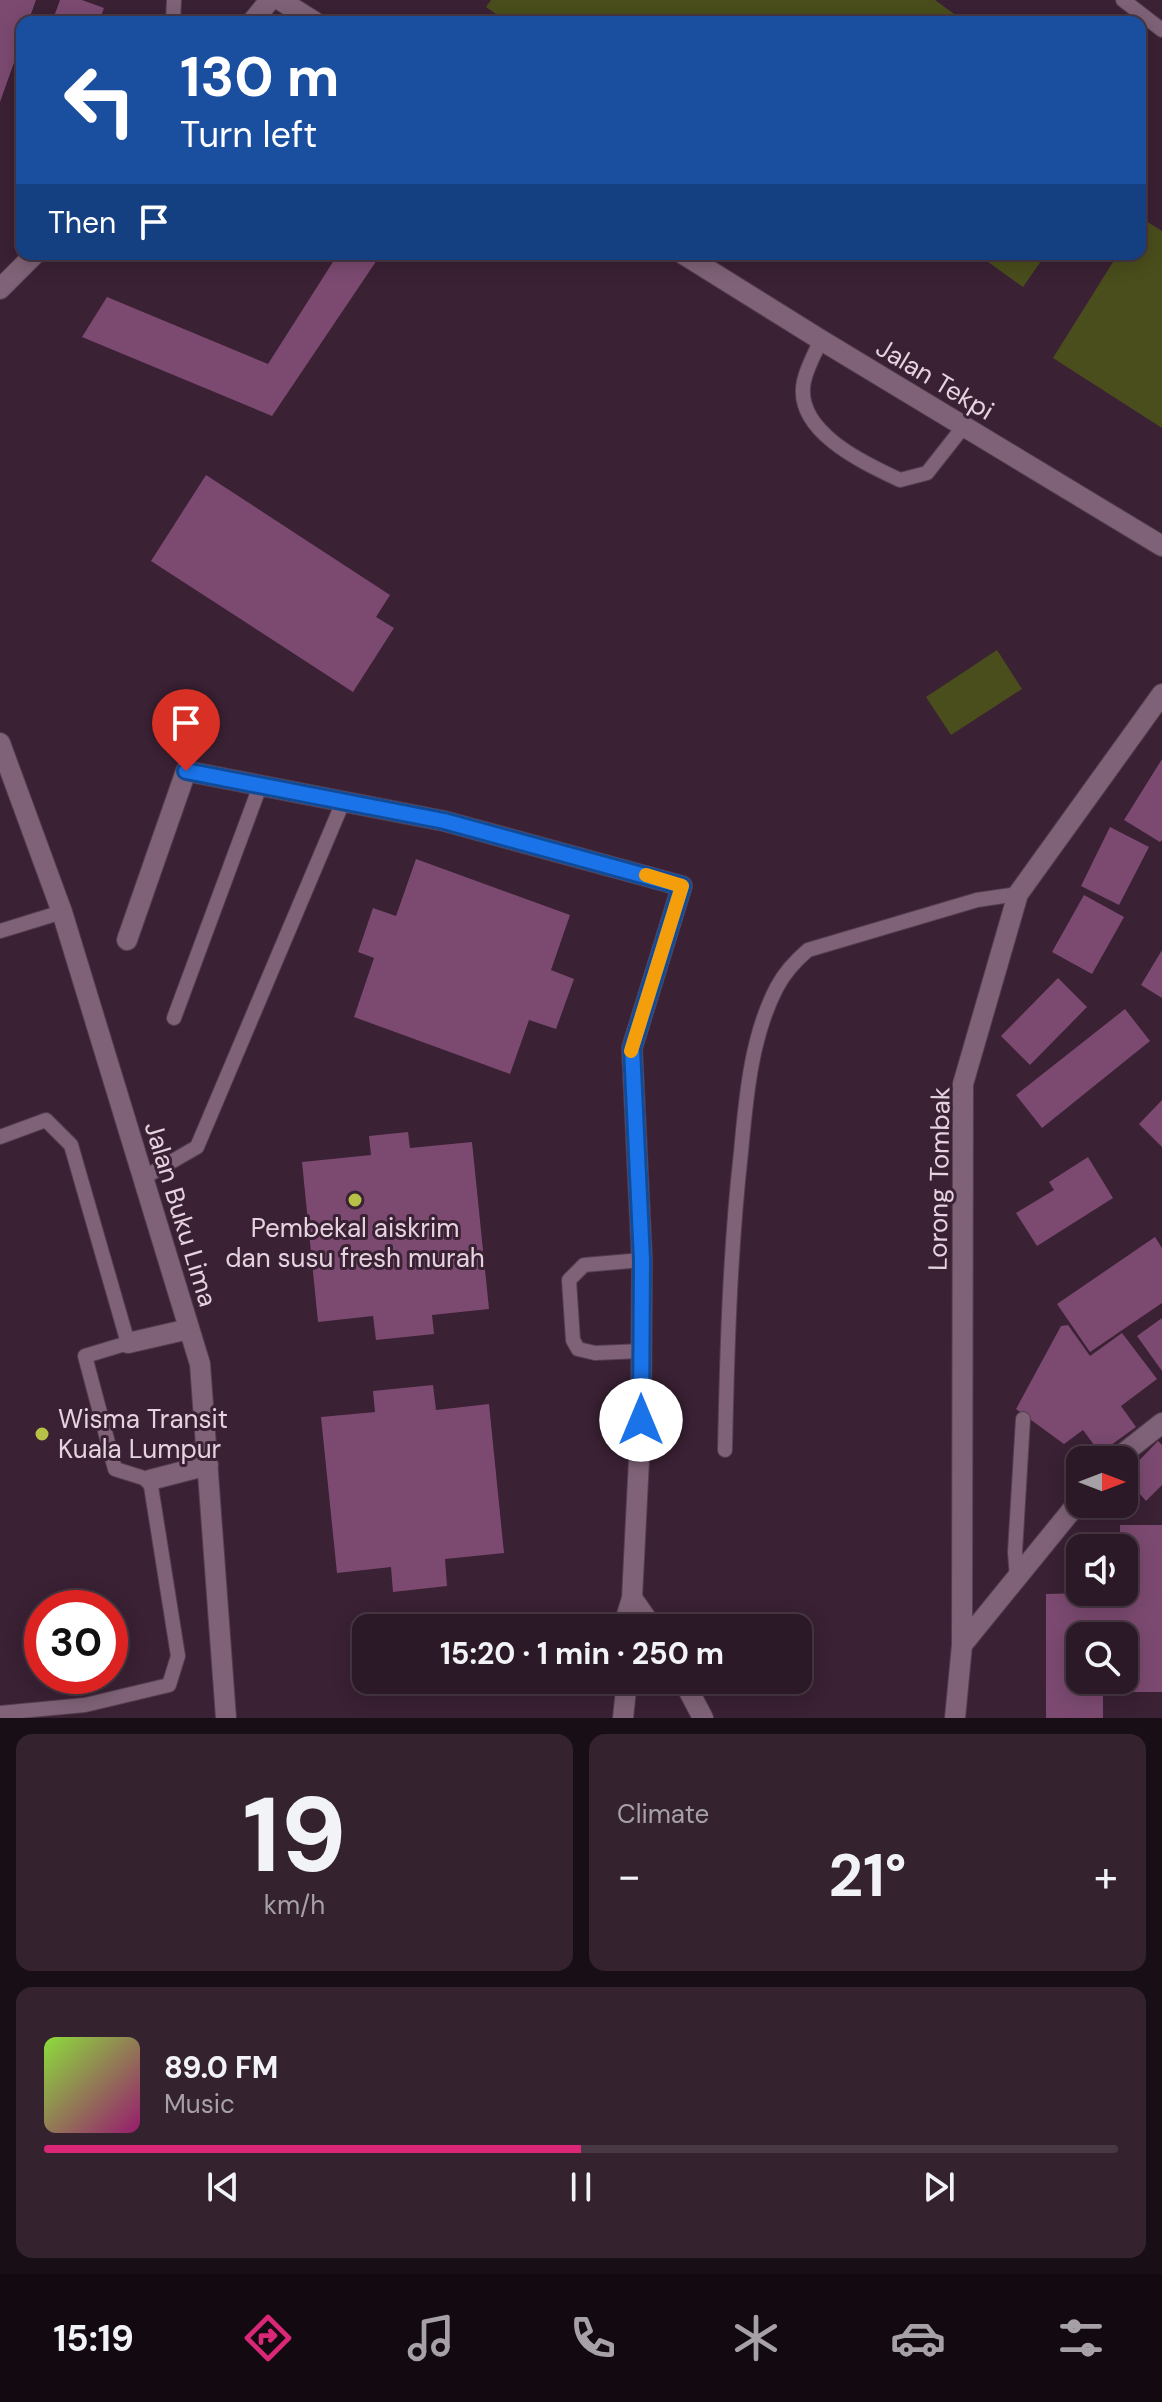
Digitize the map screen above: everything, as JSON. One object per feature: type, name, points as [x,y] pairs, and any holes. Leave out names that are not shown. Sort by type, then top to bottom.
[{"type":"street","points":[[257,16],[270,0]]},
{"type":"street","points":[[280,0],[305,16]]},
{"type":"street","points":[[0,289],[29,260]]},
{"type":"street","name":"Jalan Tekpi","points":[[693,260],[1162,546]]},
{"type":"street","name":"Lorong Tombak","points":[[955,1718],[962,1645],[963,1084],[1018,894],[1162,694]]},
{"type":"street","name":"Jalan Buku Lima","points":[[0,743],[62,912],[200,1364],[226,1718]]},
{"type":"street","points":[[127,940],[186,771],[444,821],[682,886],[632,1048],[642,1260],[642,1351],[632,1598],[627,1614]]},
{"type":"street","points":[[128,1343],[189,1329]]},
{"type":"street","points":[[1133,1446],[1162,1423]]},
{"type":"street","points":[[150,1480],[208,1465]]},
{"type":"street","points":[[962,1645],[1066,1517]]},
{"type":"street","points":[[632,1598],[643,1614]]},
{"type":"street","points":[[623,1718],[626,1694]]},
{"type":"street","points":[[690,1694],[703,1718]]},
{"type":"lane","points":[[1123,0],[1144,16]]},
{"type":"lane","points":[[1146,18],[1162,30]]},
{"type":"lane","points":[[821,340],[803,383],[807,413],[821,431],[866,464],[900,480],[927,473],[964,426]]},
{"type":"lane","points":[[174,1018],[260,786]]},
{"type":"lane","points":[[143,1178],[197,1147],[343,802]]},
{"type":"lane","points":[[725,1450],[736,1194],[746,1104],[762,1024],[777,986],[793,963],[808,950],[977,900],[1018,894]]},
{"type":"lane","points":[[0,931],[62,912]]},
{"type":"lane","points":[[0,1137],[46,1120],[71,1145],[128,1343],[85,1356],[115,1469],[150,1480],[178,1656],[169,1685],[85,1705],[0,1713]]},
{"type":"lane","points":[[642,1260],[584,1265],[569,1280],[573,1340],[578,1349],[595,1353],[642,1351]]},
{"type":"lane","points":[[1017,1578],[1015,1552],[1023,1419]]},
{"type":"green space","points":[[491,0],[935,0],[957,16],[499,16],[486,7]]},
{"type":"green space","points":[[1146,221],[1162,231],[1162,428],[1053,358],[1114,260],[1146,260]]},
{"type":"green space","points":[[985,260],[1042,260],[1023,287]]},
{"type":"green space","points":[[997,650],[1022,689],[951,735],[926,697]]},
{"type":"building","points":[[0,0],[36,0],[30,16],[16,16],[16,57],[0,102]]},
{"type":"building","points":[[60,0],[82,0],[104,8],[101,16],[54,16]]},
{"type":"building","points":[[334,260],[377,260],[272,416],[82,337],[107,297],[268,364]]},
{"type":"building","points":[[206,475],[390,595],[376,617],[394,628],[353,692],[151,561]]},
{"type":"building","points":[[1162,759],[1162,840],[1160,842],[1124,820]]},
{"type":"building","points":[[1110,827],[1149,847],[1119,905],[1081,886]]},
{"type":"building","points":[[416,859],[570,915],[551,970],[574,979],[556,1029],[529,1020],[510,1074],[354,1017],[374,958],[358,952],[373,908],[396,916]]},
{"type":"building","points":[[1084,895],[1124,917],[1092,974],[1052,952]]},
{"type":"building","points":[[1162,950],[1162,998],[1141,985]]},
{"type":"building","points":[[1058,978],[1087,1007],[1030,1065],[1001,1036]]},
{"type":"building","points":[[1125,1009],[1150,1041],[1042,1128],[1016,1095]]},
{"type":"building","points":[[1162,1100],[1162,1147],[1139,1124]]},
{"type":"building","points":[[408,1132],[410,1148],[472,1142],[489,1309],[432,1315],[434,1334],[376,1340],[373,1316],[318,1322],[302,1162],[371,1155],[369,1136]]},
{"type":"building","points":[[1088,1157],[1113,1198],[1037,1246],[1016,1213],[1054,1190],[1049,1182]]},
{"type":"building","points":[[1155,1237],[1162,1248],[1162,1303],[1090,1352],[1057,1304]]},
{"type":"building","points":[[1162,1318],[1162,1371],[1137,1336]]},
{"type":"building","points":[[1068,1325],[1090,1356],[1122,1333],[1157,1379],[1121,1406],[1136,1427],[1110,1446],[1095,1446],[1083,1430],[1064,1444],[1016,1409],[1061,1326]]},
{"type":"building","points":[[433,1385],[436,1410],[489,1404],[504,1553],[445,1559],[447,1586],[393,1592],[391,1567],[337,1573],[321,1417],[375,1412],[373,1391]]},
{"type":"building","points":[[1158,1441],[1162,1445],[1162,1485],[1146,1501],[1138,1492],[1138,1462]]},
{"type":"building","points":[[1120,1525],[1162,1525],[1162,1692],[1138,1692],[1138,1622],[1066,1622],[1066,1694],[1103,1694],[1103,1718],[1046,1718],[1046,1594],[1066,1593],[1066,1606],[1138,1606],[1138,1534],[1120,1534]]},
{"type":"slow traffic","points":[[631,1051],[682,886],[646,875]]},
{"type":"place","name":"Pembekal aiskrim dan susu fresh murah","points":[[355,1200]]},
{"type":"place","name":"Wisma Transit Kuala Lumpur","points":[[42,1434]]},
{"type":"route","points":[[186,771],[444,821],[563,851],[682,886],[632,1048],[642,1260],[641,1420]]}]
